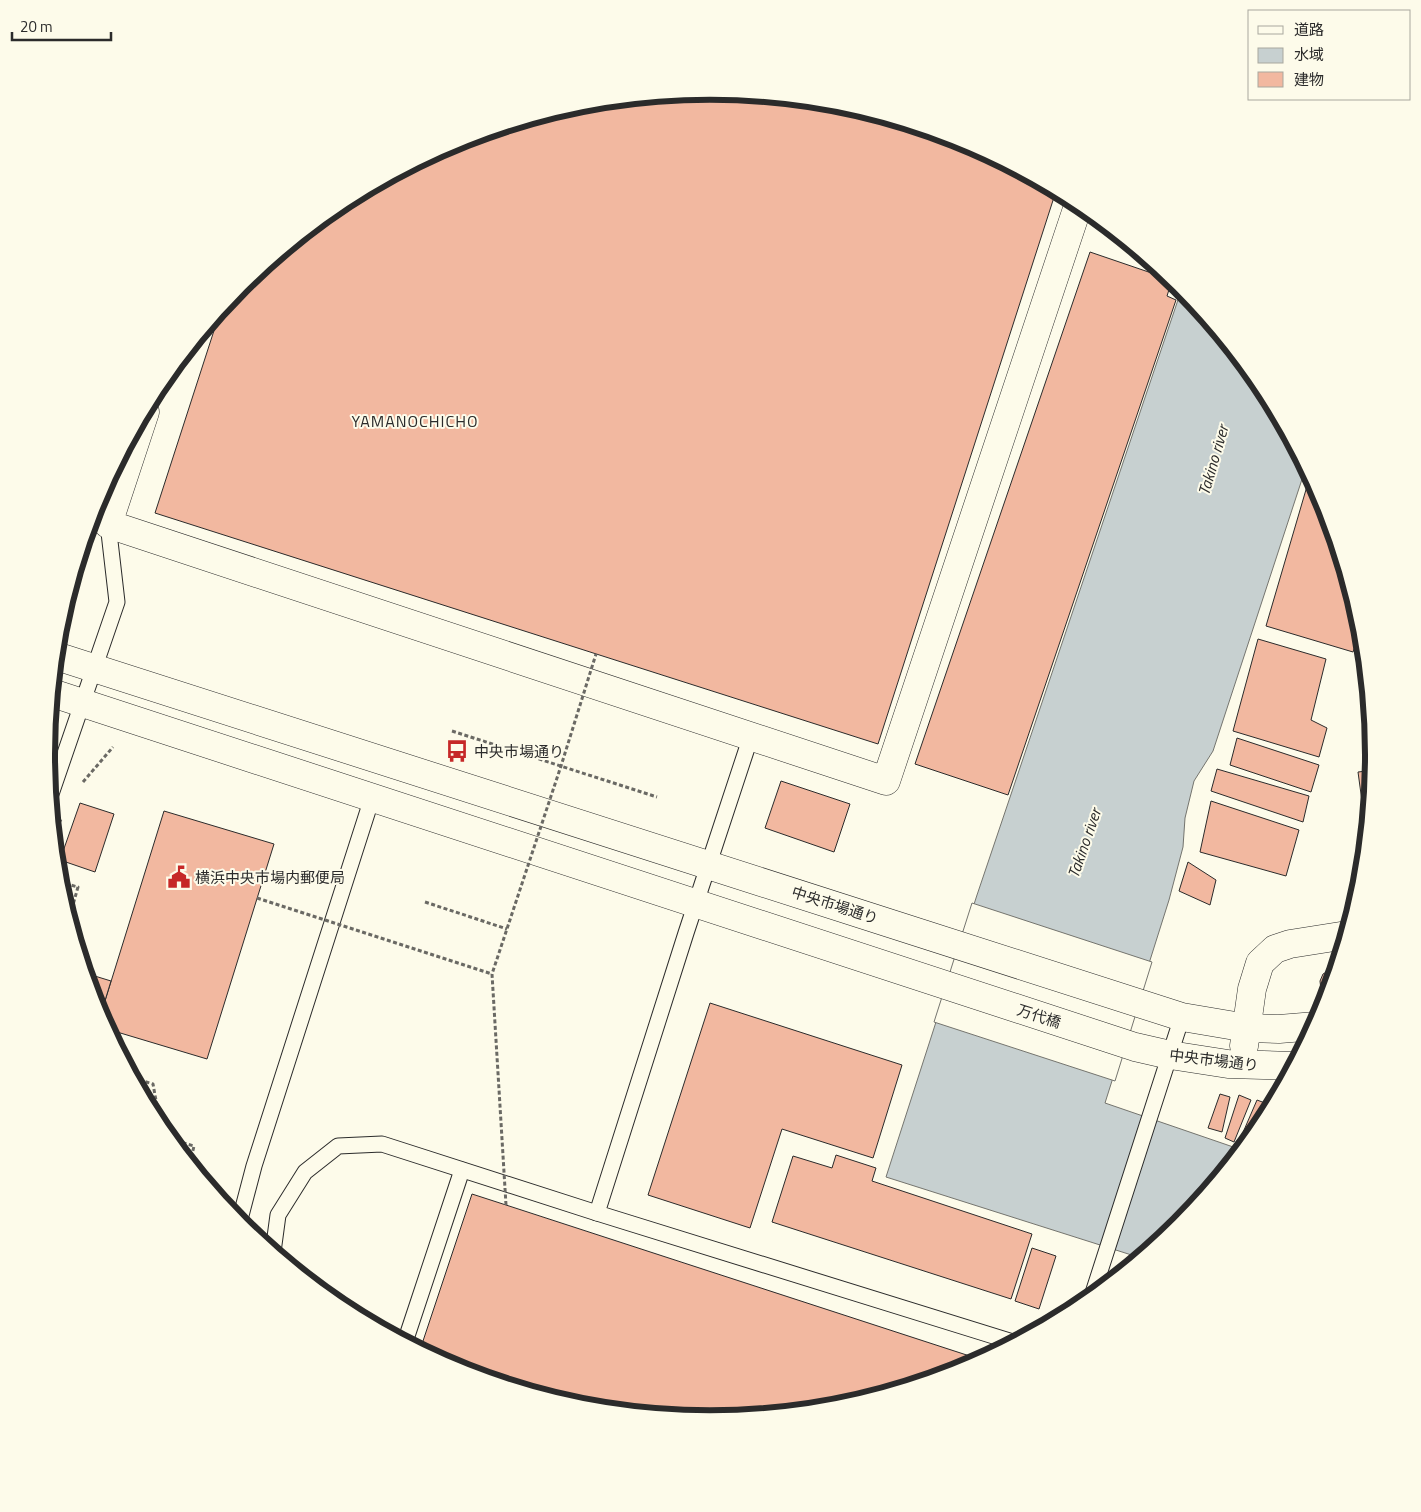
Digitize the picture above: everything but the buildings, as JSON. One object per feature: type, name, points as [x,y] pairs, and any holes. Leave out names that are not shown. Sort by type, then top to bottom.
[{"type":"street","points":[[134,445],[108,524],[886,781],[1076,212]]},
{"type":"street","name":"中央市場通り","points":[[63,658],[957,944],[1182,1018]]},
{"type":"street","points":[[58,695],[695,903]]},
{"type":"street","name":"万代橋","points":[[695,903],[943,985],[1136,1046]]},
{"type":"street","points":[[1242,1065],[1252,989],[1260,964],[1275,949],[1290,944],[1341,936]]},
{"type":"street","points":[[1182,1018],[1247,1028],[1279,1029],[1307,1027]]},
{"type":"street","name":"中央市場通り","points":[[1136,1046],[1170,1056],[1228,1064],[1288,1066]]},
{"type":"lane","points":[[56,781],[118,602],[108,524]]},
{"type":"lane","points":[[597,1213],[695,903],[751,736]]},
{"type":"lane","points":[[241,1214],[254,1166],[372,798]]},
{"type":"lane","points":[[1095,1287],[1182,1018]]},
{"type":"lane","points":[[274,1245],[278,1215],[305,1172],[338,1146],[382,1144],[597,1213],[1008,1340]]},
{"type":"lane","points":[[406,1336],[462,1170]]},
{"type":"path","points":[[506,1205],[492,974],[596,654]]},
{"type":"path","points":[[452,731],[657,796]]},
{"type":"path","points":[[68,884],[78,887],[73,906]]},
{"type":"path","points":[[257,898],[492,974]]},
{"type":"path","points":[[425,902],[507,929]]},
{"type":"path","points":[[141,1080],[153,1084],[157,1107]]},
{"type":"path","points":[[181,1142],[194,1146],[191,1157]]},
{"type":"water","name":"Takino river","points":[[1179,297],[1231,357],[1256,392],[1278,428],[1303,477],[1213,751],[1194,781],[1185,818],[1183,847],[1169,900],[1105,1103],[1236,1148],[1174,1220],[1135,1256],[886,1177],[977,895]]},
{"type":"pier","points":[[972,903],[1152,962],[1115,1081],[934,1022]]},
{"type":"place","name":"中央市場通り","points":[[457,751]]},
{"type":"place","name":"横浜中央市場内郵便局","points":[[179,877]]},
{"type":"district","name":"YAMANOCHICHO","points":[[415,421]]}]
